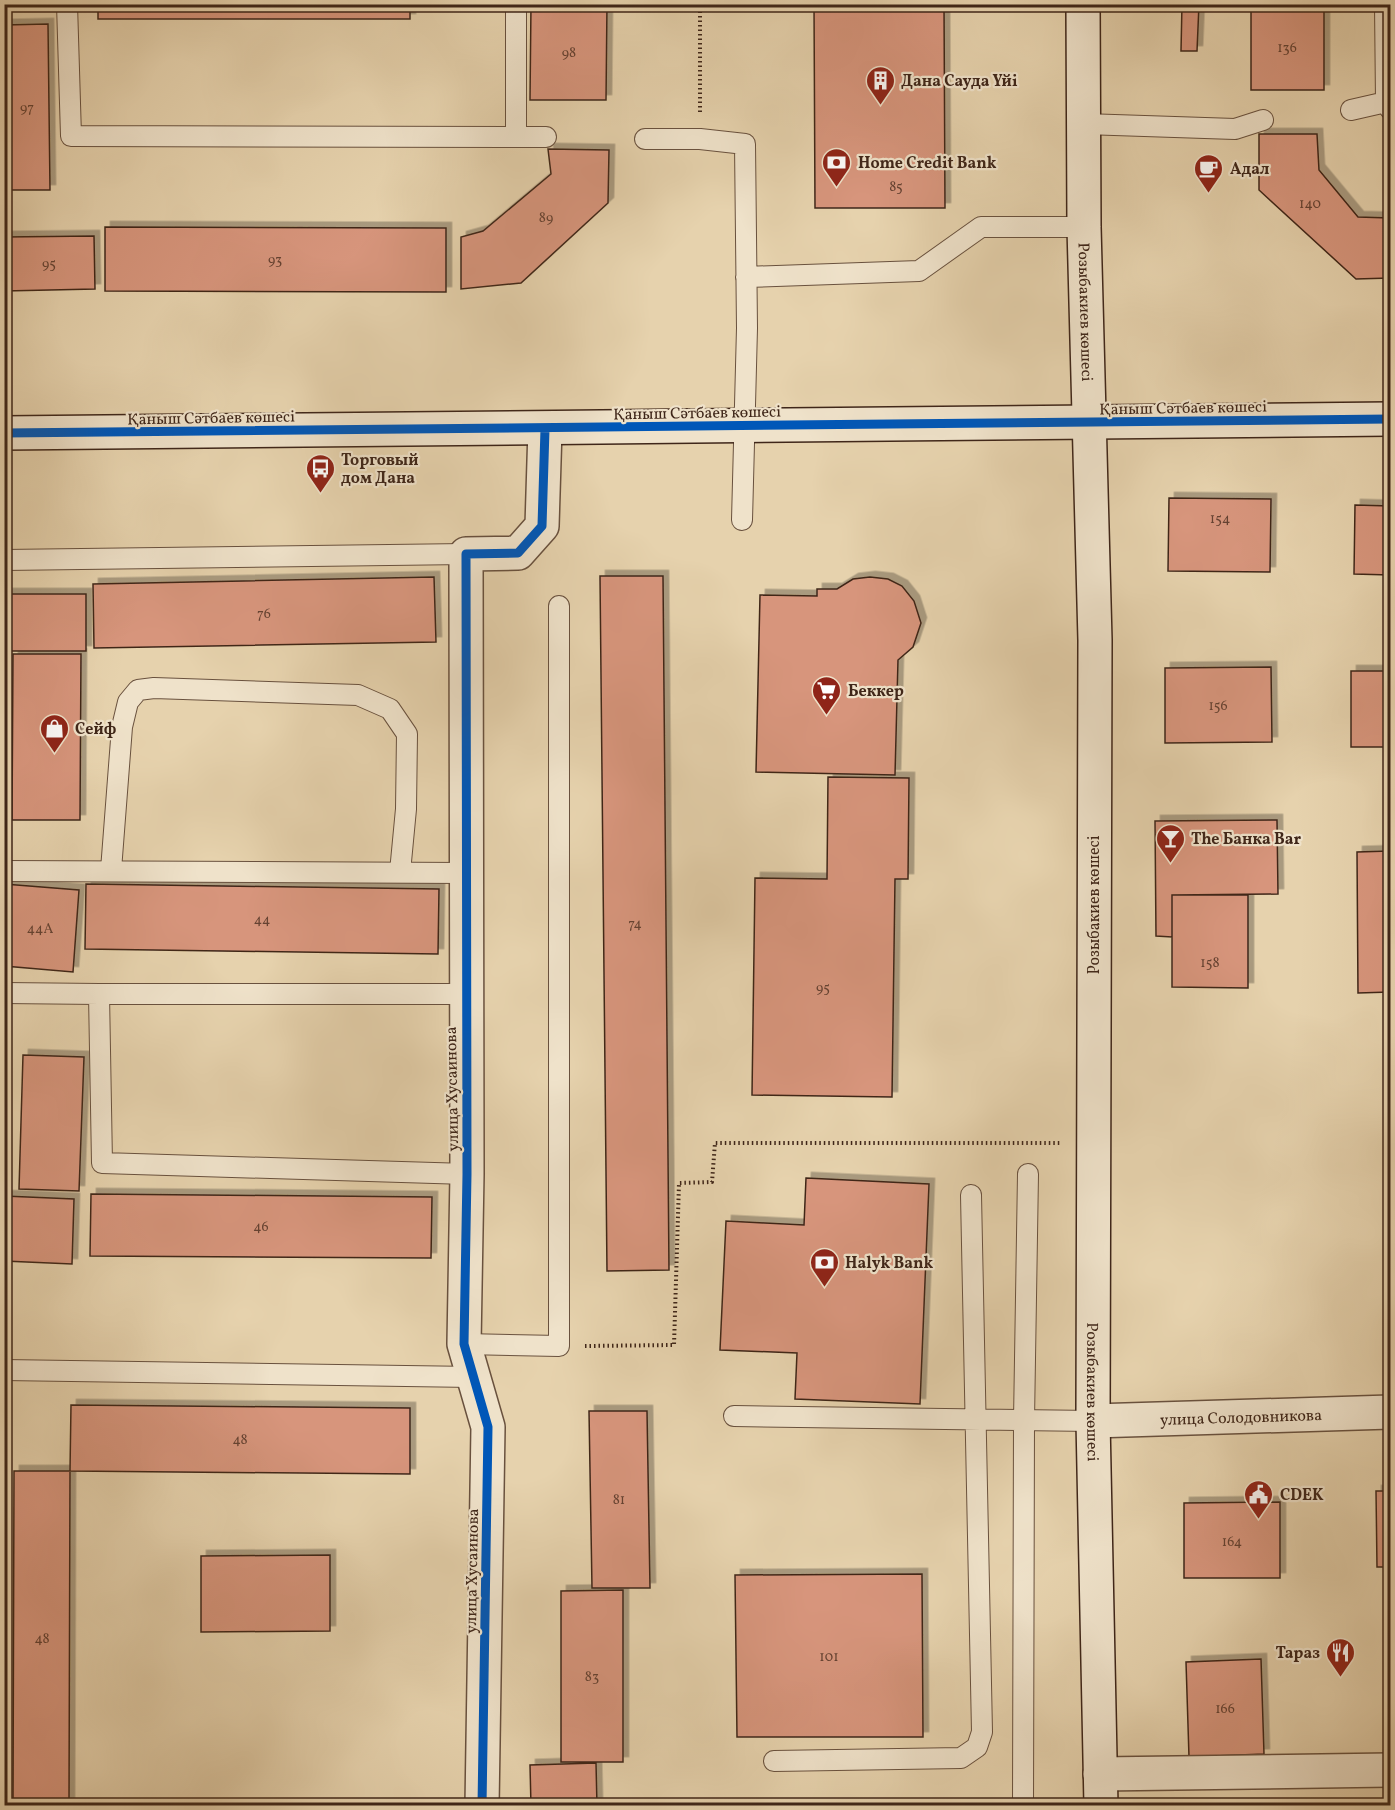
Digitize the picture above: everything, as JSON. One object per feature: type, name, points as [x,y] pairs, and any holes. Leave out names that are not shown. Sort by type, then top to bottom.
[{"type":"main road","name":"Розыбакиев көшесі","points":[[1083,4],[1084,227],[1095,640],[1093,1421],[1100,1790]]},
{"type":"main road","name":"Қаныш Сәтбаев көшесі","points":[[4,434],[1390,419]]},
{"type":"main road","points":[[466,554],[518,552],[542,526],[545,429]]},
{"type":"main road","name":"улица Хусаинова","points":[[466,554],[467,1174],[464,1344],[488,1427],[482,1806]]},
{"type":"main road","name":"улица Солодовникова","points":[[1093,1421],[1390,1412]]},
{"type":"main road","points":[[1100,1790],[1390,1770]]},
{"type":"lane","points":[[67,4],[71,136],[546,137]]},
{"type":"lane","points":[[516,4],[516,136]]},
{"type":"lane","points":[[1351,110],[1388,106],[1387,7]]},
{"type":"lane","points":[[1084,124],[1235,129],[1263,120]]},
{"type":"lane","points":[[645,140],[700,139],[744,144],[746,277],[742,520]]},
{"type":"lane","points":[[746,277],[919,271],[981,227],[1084,227]]},
{"type":"lane","points":[[4,560],[466,554]]},
{"type":"lane","points":[[464,1344],[559,1346],[558,606]]},
{"type":"lane","points":[[111,870],[122,728],[128,702],[138,690],[154,688],[358,694],[390,710],[407,734],[406,809],[400,872]]},
{"type":"lane","points":[[4,871],[466,873]]},
{"type":"lane","points":[[4,993],[465,994]]},
{"type":"lane","points":[[99,994],[102,1163],[467,1174]]},
{"type":"lane","points":[[1023,1806],[1024,1420],[1029,1174]]},
{"type":"lane","points":[[774,1761],[961,1758],[977,1748],[982,1732],[971,1195]]},
{"type":"lane","points":[[4,1370],[473,1377]]},
{"type":"lane","points":[[734,1416],[1093,1421]]},
{"type":"path","points":[[700,4],[700,139]]},
{"type":"path","points":[[559,1346],[674,1345],[680,1183],[712,1182],[715,1143],[1092,1143]]},
{"type":"building","points":[[98,4],[410,4],[410,19],[98,19]]},
{"type":"building","points":[[531,4],[607,4],[606,100],[530,100]]},
{"type":"building","name":"Дана Сауда Үйі","points":[[814,4],[944,4],[945,208],[815,208]]},
{"type":"building","points":[[1182,4],[1199,4],[1197,51],[1181,51]]},
{"type":"building","points":[[1251,4],[1324,4],[1324,90],[1251,90]]},
{"type":"building","points":[[48,24],[50,190],[4,190],[4,25]]},
{"type":"building","points":[[1259,134],[1317,134],[1319,170],[1358,217],[1390,218],[1390,278],[1356,279],[1259,190]]},
{"type":"building","points":[[548,149],[609,150],[608,203],[521,283],[461,289],[461,237],[483,231],[551,174]]},
{"type":"building","points":[[105,227],[446,228],[446,292],[105,291]]},
{"type":"building","points":[[94,236],[95,289],[4,291],[4,237]]},
{"type":"building","points":[[1169,498],[1271,499],[1270,572],[1168,571]]},
{"type":"building","points":[[1355,505],[1390,506],[1390,575],[1354,574]]},
{"type":"building","points":[[600,576],[663,576],[669,1270],[607,1271]]},
{"type":"building","points":[[434,577],[436,642],[94,648],[93,584]]},
{"type":"building","name":"Беккер","points":[[870,577],[888,579],[902,586],[914,601],[921,623],[913,647],[898,660],[895,775],[756,772],[760,595],[817,596],[817,589],[837,589],[853,579]]},
{"type":"building","points":[[4,594],[86,594],[86,651],[4,651]]},
{"type":"building","points":[[13,654],[81,654],[80,820],[12,820]]},
{"type":"building","points":[[1271,667],[1272,742],[1165,743],[1165,668]]},
{"type":"building","points":[[1351,671],[1390,671],[1390,747],[1351,747]]},
{"type":"building","points":[[828,777],[909,778],[908,879],[895,879],[892,1097],[752,1095],[755,878],[827,879]]},
{"type":"building","points":[[1277,820],[1278,894],[1172,895],[1172,937],[1156,936],[1155,821]]},
{"type":"building","points":[[1390,851],[1390,992],[1358,993],[1357,852]]},
{"type":"building","points":[[4,884],[79,890],[73,972],[4,966]]},
{"type":"building","points":[[86,884],[439,889],[438,954],[85,949]]},
{"type":"building","points":[[1172,895],[1248,895],[1248,988],[1172,987]]},
{"type":"building","points":[[23,1055],[84,1057],[79,1191],[19,1189]]},
{"type":"building","name":"Halyk Bank","points":[[806,1178],[929,1184],[920,1404],[795,1399],[797,1353],[720,1350],[726,1221],[804,1225]]},
{"type":"building","points":[[91,1194],[432,1197],[431,1258],[90,1256]]},
{"type":"building","points":[[4,1196],[74,1199],[72,1264],[4,1261]]},
{"type":"building","points":[[71,1405],[410,1408],[410,1474],[70,1471]]},
{"type":"building","points":[[589,1411],[647,1411],[650,1588],[592,1588]]},
{"type":"building","points":[[14,1471],[70,1471],[69,1806],[13,1806]]},
{"type":"building","points":[[1376,1491],[1390,1491],[1390,1567],[1377,1567]]},
{"type":"building","points":[[1280,1502],[1280,1578],[1184,1578],[1184,1503]]},
{"type":"building","points":[[330,1555],[330,1631],[201,1632],[201,1556]]},
{"type":"building","points":[[922,1574],[923,1737],[737,1737],[735,1575]]},
{"type":"building","points":[[623,1590],[623,1762],[561,1762],[561,1591]]},
{"type":"building","points":[[1261,1659],[1264,1754],[1189,1757],[1186,1662]]},
{"type":"building","points":[[596,1763],[597,1806],[531,1806],[530,1765]]},
{"type":"cycle path","points":[[4,433],[1390,419]]},
{"type":"cycle path","points":[[482,1806],[488,1427],[464,1344],[467,1174],[466,554],[518,553],[542,526],[545,429]]},
{"type":"place","name":"Дана Сауда Үйі","points":[[880,106]]},
{"type":"place","name":"Home Credit Bank","points":[[837,188]]},
{"type":"place","name":"Адал","points":[[1209,194]]},
{"type":"place","name":"Торговый дом Дана","points":[[320,494]]},
{"type":"place","name":"Беккер","points":[[827,716]]},
{"type":"place","name":"Сейф","points":[[54,754]]},
{"type":"place","name":"The Банка Bar","points":[[1170,864]]},
{"type":"place","name":"Halyk Bank","points":[[824,1288]]},
{"type":"place","name":"CDEK","points":[[1259,1520]]},
{"type":"place","name":"Тараз","points":[[1341,1678]]}]
